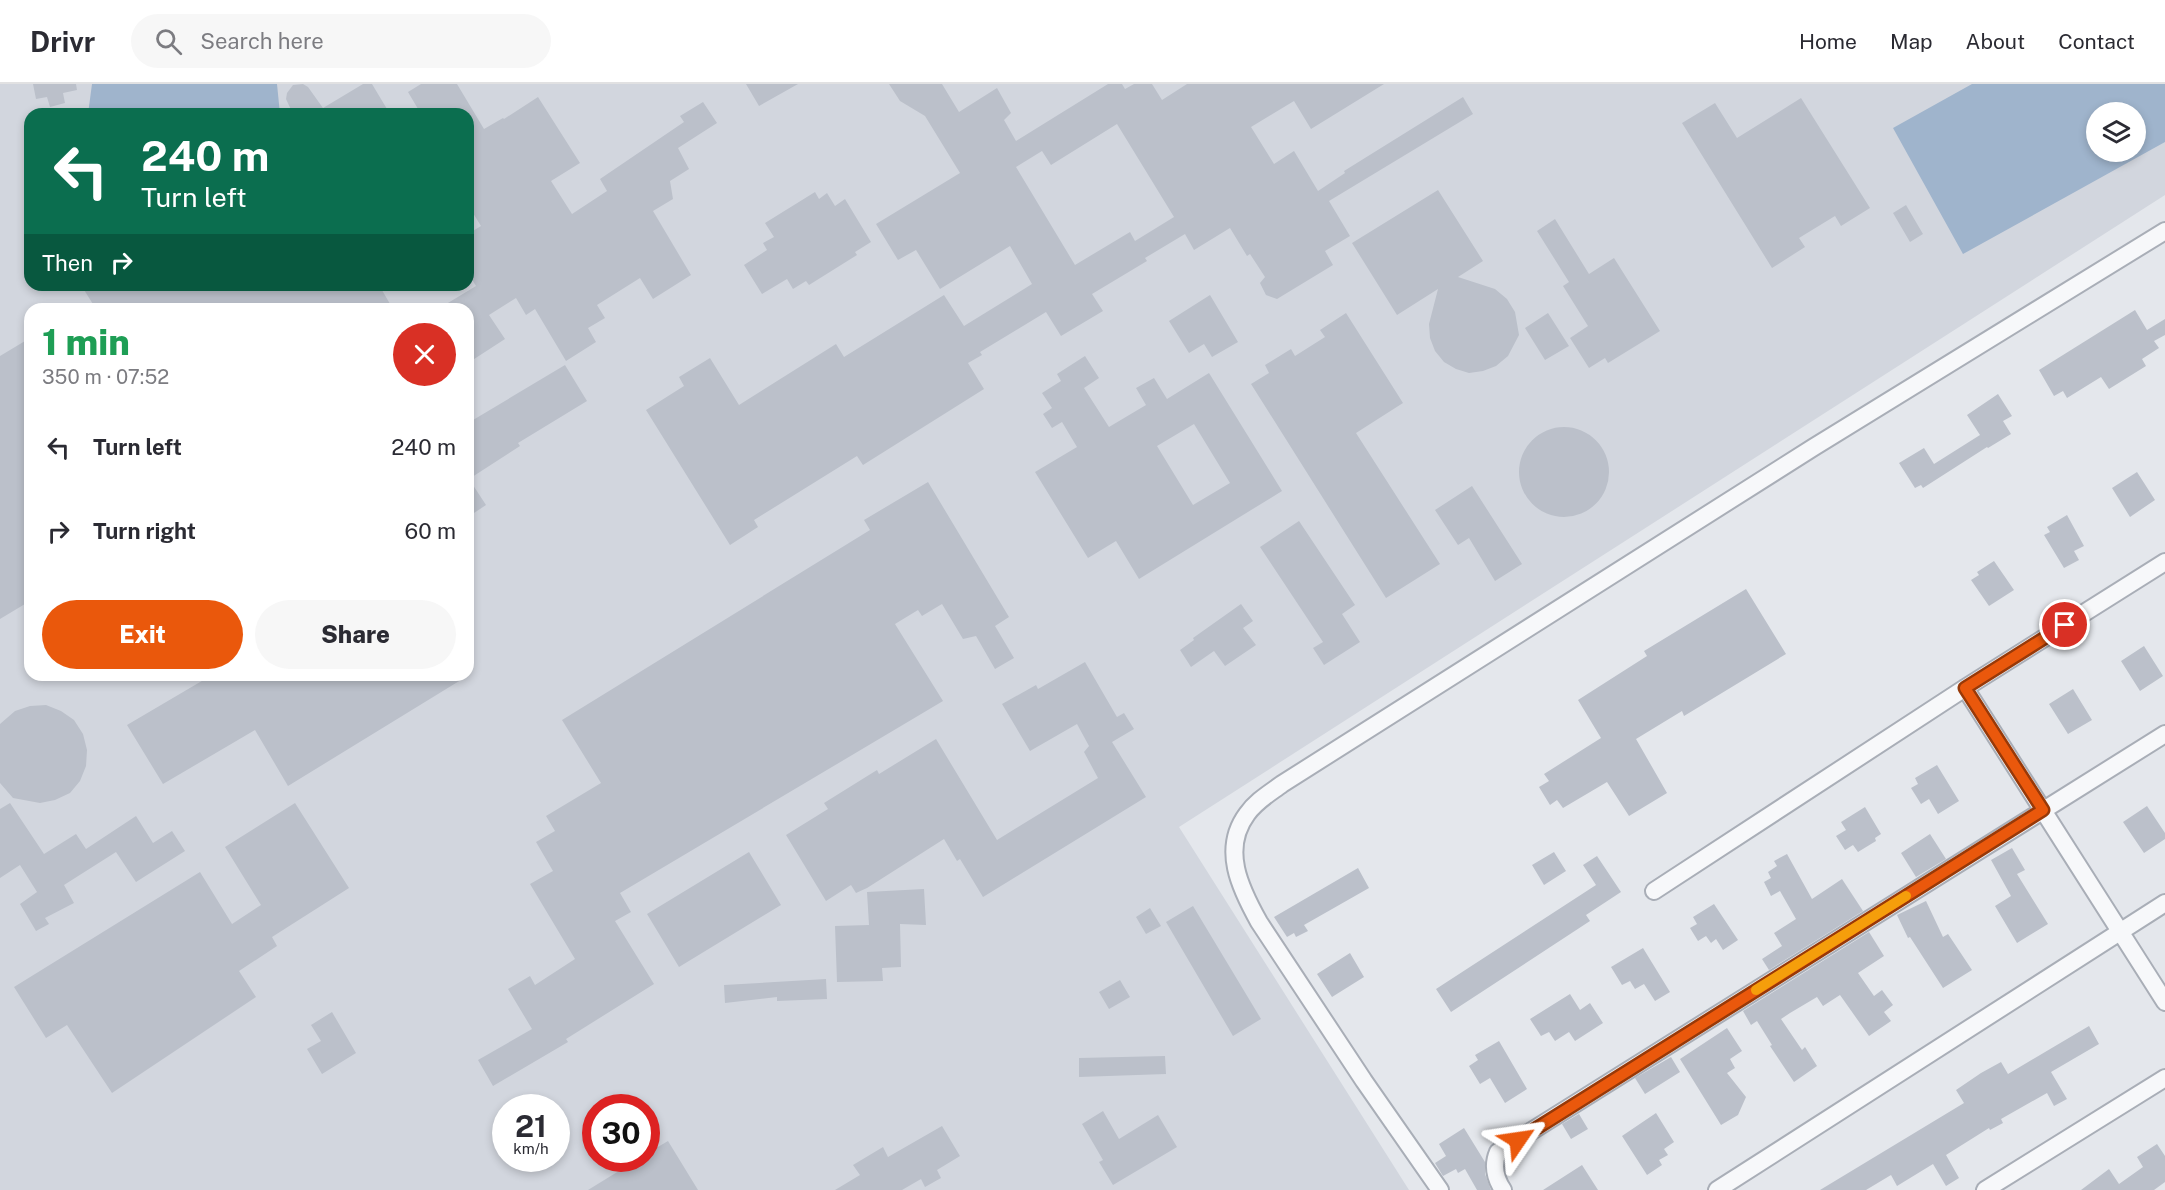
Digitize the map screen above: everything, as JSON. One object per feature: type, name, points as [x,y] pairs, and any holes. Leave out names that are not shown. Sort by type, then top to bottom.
[{"type":"street","points":[[1440,1190],[1364,1081],[1243,894],[1235,867],[1234,848],[1239,829],[1247,813],[1268,794],[1342,746],[1814,447],[2165,231]]},
{"type":"street","points":[[1654,891],[1965,688],[2165,562]]},
{"type":"street","points":[[1965,688],[2165,1002]]},
{"type":"street","points":[[1503,1190],[1495,1170],[1494,1162],[1498,1152],[2165,734]]},
{"type":"street","points":[[1718,1190],[2165,903]]},
{"type":"street","points":[[1985,1190],[2165,1078]]},
{"type":"shaded area","points":[[0,84],[2165,84],[2165,195],[1179,827],[1409,1190],[0,1190]]},
{"type":"water","points":[[92,84],[277,84],[279,108],[89,108]]},
{"type":"water","points":[[1972,84],[2165,84],[2165,142],[2146,153],[2146,102],[2086,102],[2086,162],[2129,162],[1963,254],[1893,128]]},
{"type":"building","points":[[33,84],[76,84],[77,90],[63,93],[65,103],[50,107],[47,97],[36,99]]},
{"type":"building","points":[[303,84],[308,87],[323,108],[290,108],[286,99],[293,85]]},
{"type":"building","points":[[363,84],[372,84],[386,108],[323,108]]},
{"type":"building","points":[[421,84],[457,84],[471,108],[417,108],[408,92]]},
{"type":"building","points":[[746,84],[798,84],[759,106]]},
{"type":"building","points":[[889,84],[942,84],[959,112],[997,88],[1011,113],[1004,120],[1016,141],[1108,84],[1122,84],[1125,89],[1134,84],[1152,84],[1162,100],[1187,84],[1384,84],[1311,129],[1294,101],[1251,127],[1274,164],[1294,151],[1318,191],[1345,173],[1344,171],[1463,97],[1473,114],[1329,201],[1350,236],[1325,251],[1333,265],[1277,299],[1266,295],[1260,283],[1265,277],[1250,254],[1247,256],[1230,228],[1194,250],[1185,234],[1145,258],[1147,261],[1092,294],[1103,311],[1061,336],[1046,312],[980,352],[982,355],[968,363],[984,389],[863,465],[857,456],[754,520],[758,527],[730,545],[646,410],[684,386],[679,377],[710,358],[739,405],[836,344],[844,357],[944,295],[964,326],[1032,284],[1010,246],[940,289],[916,250],[898,260],[876,224],[960,173],[925,116],[900,101]],"holes":[[[1117,124],[1174,217],[1135,241],[1130,232],[1075,265],[1016,167],[1042,151],[1051,165]]]},
{"type":"building","points":[[538,97],[580,163],[551,181],[572,214],[607,191],[600,179],[684,122],[680,116],[703,102],[717,123],[678,148],[689,169],[670,181],[673,199],[653,211],[691,275],[653,299],[640,278],[597,305],[605,318],[588,328],[596,342],[566,361],[535,309],[526,315],[516,298],[489,315],[505,339],[474,359],[474,303],[448,303],[468,291],[474,291],[476,286],[474,283],[474,230],[481,226],[474,215],[474,112],[484,129]]},
{"type":"building","points":[[1801,98],[1870,208],[1841,226],[1835,216],[1799,238],[1805,247],[1772,268],[1682,123],[1715,103],[1737,138]]},
{"type":"building","points":[[1438,190],[1483,261],[1458,277],[1495,289],[1507,299],[1515,312],[1519,335],[1508,356],[1496,366],[1483,371],[1469,373],[1456,369],[1444,362],[1435,351],[1430,338],[1429,324],[1438,289],[1397,315],[1352,243]]},
{"type":"building","points":[[815,192],[819,199],[827,193],[835,206],[845,199],[871,242],[855,252],[857,255],[809,285],[806,281],[793,289],[787,279],[762,294],[744,265],[767,250],[763,243],[774,237],[765,223]]},
{"type":"building","points":[[1906,205],[1923,234],[1910,242],[1893,213]]},
{"type":"building","points":[[1555,219],[1589,274],[1614,258],[1660,331],[1608,363],[1605,358],[1589,368],[1570,338],[1588,326],[1563,286],[1569,282],[1537,231]]},
{"type":"building","points":[[85,291],[382,291],[390,303],[92,303]]},
{"type":"building","points":[[1210,295],[1238,342],[1212,357],[1204,344],[1189,353],[1169,321]]},
{"type":"building","points":[[2135,310],[2147,330],[2165,319],[2165,335],[2154,341],[2159,348],[2142,359],[2146,366],[2109,389],[2101,377],[2067,398],[2063,391],[2054,396],[2039,370]]},
{"type":"building","points":[[1346,313],[1403,403],[1356,433],[1440,564],[1386,598],[1251,384],[1269,373],[1265,365],[1291,349],[1295,356],[1325,337],[1320,330]]},
{"type":"building","points":[[1548,313],[1569,346],[1545,360],[1525,328]]},
{"type":"building","points":[[24,342],[24,605],[0,619],[0,356]]},
{"type":"building","points":[[1085,356],[1099,378],[1084,388],[1109,427],[1146,405],[1136,388],[1154,378],[1167,399],[1209,373],[1282,491],[1139,579],[1116,541],[1088,558],[1035,472],[1077,447],[1062,422],[1052,428],[1043,414],[1052,408],[1042,393],[1061,381],[1057,374]],"holes":[[[1194,424],[1230,483],[1193,505],[1157,446]]]},
{"type":"building","points":[[565,365],[587,401],[518,443],[520,446],[474,476],[474,419]]},
{"type":"building","points":[[1998,394],[2012,416],[2003,421],[2011,434],[1923,488],[1921,485],[1915,488],[1899,463],[1924,448],[1934,464],[1980,435],[1967,415]]},
{"type":"building","points":[[1564,427],[1581,431],[1596,440],[1605,455],[1609,472],[1605,489],[1596,504],[1581,513],[1564,517],[1547,513],[1532,504],[1523,489],[1519,472],[1523,455],[1532,440],[1547,431]]},
{"type":"building","points":[[2137,472],[2155,500],[2130,517],[2112,488]]},
{"type":"building","points":[[928,482],[1009,617],[995,626],[1014,658],[995,669],[976,636],[963,639],[942,604],[922,616],[918,610],[895,624],[943,701],[620,893],[631,912],[615,921],[654,984],[566,1039],[568,1042],[493,1086],[478,1060],[532,1029],[508,989],[530,976],[535,985],[575,959],[530,884],[553,871],[536,842],[555,831],[546,816],[601,783],[562,720],[870,530],[864,520]]},
{"type":"building","points":[[1472,486],[1522,564],[1495,581],[1469,538],[1458,545],[1435,510]]},
{"type":"building","points":[[474,487],[486,505],[474,513]]},
{"type":"building","points":[[2067,515],[2084,546],[2074,551],[2079,560],[2064,568],[2044,535],[2050,532],[2047,527]]},
{"type":"building","points":[[1299,521],[1355,605],[1342,614],[1360,642],[1324,665],[1313,648],[1323,642],[1260,547]]},
{"type":"building","points":[[1994,561],[2014,590],[1989,606],[1971,580],[1979,575],[1977,572]]},
{"type":"building","points":[[1746,589],[1786,654],[1684,716],[1682,711],[1636,739],[1667,793],[1629,816],[1607,782],[1563,808],[1557,800],[1550,805],[1539,787],[1549,781],[1544,774],[1601,738],[1578,700],[1647,656],[1644,651]]},
{"type":"building","points":[[1241,604],[1253,621],[1243,628],[1256,645],[1225,666],[1214,651],[1191,667],[1180,650]]},
{"type":"building","points":[[2144,646],[2163,676],[2140,691],[2121,661]]},
{"type":"building","points":[[1085,662],[1117,717],[1124,713],[1134,729],[1112,742],[1146,797],[983,897],[960,859],[957,861],[944,839],[867,888],[856,893],[851,885],[826,901],[786,835],[828,809],[824,803],[877,770],[879,774],[936,739],[997,840],[1098,778],[1084,752],[1089,746],[1077,724],[1030,751],[1002,704],[1036,685],[1038,689]]},
{"type":"building","points":[[202,681],[459,681],[288,786],[255,730],[163,784],[127,725]]},
{"type":"building","points":[[2073,689],[2092,720],[2068,734],[2049,704]]},
{"type":"building","points":[[46,705],[74,720],[83,734],[87,750],[86,766],[80,781],[70,793],[55,800],[40,803],[13,798],[0,783],[0,724],[15,711],[30,706]]},
{"type":"building","points":[[1937,765],[1959,801],[1938,814],[1929,799],[1921,804],[1911,788],[1918,784],[1915,778]]},
{"type":"building","points":[[10,803],[44,854],[76,834],[86,849],[136,816],[153,843],[172,831],[185,851],[136,882],[116,852],[64,885],[74,903],[45,918],[49,924],[36,931],[20,904],[37,892],[20,865],[0,878],[0,809]]},
{"type":"building","points":[[295,803],[349,888],[272,937],[277,946],[239,971],[256,997],[112,1093],[67,1025],[46,1038],[14,987],[200,872],[232,924],[261,905],[225,847]]},
{"type":"building","points":[[2147,806],[2165,833],[2165,839],[2144,853],[2123,822]]},
{"type":"building","points":[[1865,807],[1881,834],[1875,838],[1876,841],[1858,852],[1853,845],[1845,850],[1836,836],[1846,830],[1841,822]]},
{"type":"building","points":[[1930,834],[1946,859],[1916,877],[1901,853]]},
{"type":"building","points":[[2012,848],[2025,870],[2017,874],[2048,924],[2017,943],[1995,906],[2011,896],[1991,860]]},
{"type":"building","points":[[749,852],[781,905],[679,967],[647,914]]},
{"type":"building","points":[[1554,852],[1566,871],[1544,885],[1532,865]]},
{"type":"building","points":[[1787,854],[1812,899],[1842,879],[1863,911],[1769,970],[1762,959],[1782,946],[1774,933],[1796,919],[1780,891],[1771,896],[1764,882],[1771,878],[1768,872],[1777,866],[1774,861]]},
{"type":"building","points":[[1597,856],[1621,892],[1586,915],[1590,921],[1451,1012],[1436,989],[1596,885],[1583,865]]},
{"type":"building","points":[[1358,868],[1369,888],[1304,925],[1308,931],[1296,937],[1294,933],[1287,937],[1274,917]]},
{"type":"building","points":[[924,889],[926,925],[900,924],[901,967],[882,968],[883,981],[837,982],[835,926],[869,925],[867,892]]},
{"type":"building","points":[[1926,901],[1943,937],[1948,934],[1972,970],[1943,988],[1910,937],[1908,938],[1897,915]]},
{"type":"building","points":[[1714,904],[1738,940],[1723,950],[1716,939],[1711,943],[1706,936],[1698,941],[1690,928],[1697,924],[1693,917]]},
{"type":"building","points":[[1193,906],[1261,1019],[1233,1036],[1166,922]]},
{"type":"building","points":[[1150,908],[1161,926],[1146,934],[1136,917]]},
{"type":"building","points":[[1869,932],[1884,956],[1858,973],[1874,996],[1882,990],[1893,1005],[1884,1012],[1891,1021],[1869,1036],[1840,995],[1823,1006],[1817,997],[1790,1013],[1781,1019],[1802,1050],[1805,1047],[1817,1066],[1794,1082],[1770,1046],[1772,1045],[1757,1021],[1751,1025],[1743,1011]]},
{"type":"building","points":[[1643,948],[1670,992],[1655,1001],[1644,984],[1635,989],[1630,981],[1622,985],[1611,967]]},
{"type":"building","points":[[1350,953],[1364,977],[1332,997],[1317,974]]},
{"type":"building","points":[[826,979],[827,999],[777,1001],[777,997],[725,1003],[724,985]]},
{"type":"building","points":[[1120,980],[1130,997],[1109,1009],[1099,992]]},
{"type":"building","points":[[1570,994],[1580,1010],[1590,1003],[1603,1023],[1575,1041],[1569,1032],[1555,1041],[1549,1032],[1541,1036],[1530,1019]]},
{"type":"building","points":[[332,1012],[356,1053],[322,1074],[307,1049],[321,1041],[311,1025]]},
{"type":"building","points":[[2089,1026],[2099,1044],[2051,1072],[2067,1099],[2054,1106],[2047,1093],[2001,1119],[2003,1123],[1990,1130],[1989,1128],[1946,1155],[1959,1178],[1946,1186],[1933,1164],[1897,1186],[1891,1175],[1866,1190],[1820,1190],[1964,1103],[1956,1090],[1981,1073],[2001,1062],[2008,1074]]},
{"type":"building","points":[[1727,1028],[1742,1051],[1730,1059],[1735,1068],[1727,1073],[1746,1097],[1738,1115],[1721,1125],[1680,1059]]},
{"type":"building","points":[[1499,1041],[1527,1089],[1505,1103],[1490,1078],[1480,1084],[1469,1066],[1478,1060],[1475,1055]]},
{"type":"building","points":[[1165,1056],[1166,1074],[1079,1077],[1079,1058]]},
{"type":"building","points":[[1671,1057],[1680,1072],[1645,1094],[1635,1078]]},
{"type":"building","points":[[1103,1111],[1119,1139],[1158,1115],[1177,1147],[1113,1185],[1099,1162],[1103,1160],[1082,1124]]},
{"type":"building","points":[[1656,1113],[1674,1142],[1664,1149],[1668,1155],[1659,1160],[1662,1165],[1647,1175],[1622,1136]]},
{"type":"building","points":[[1579,1114],[1588,1129],[1571,1139],[1562,1124]]},
{"type":"building","points":[[942,1126],[960,1156],[937,1170],[941,1178],[925,1187],[921,1179],[902,1190],[835,1190],[860,1175],[853,1165],[883,1147],[888,1157]]},
{"type":"building","points":[[1464,1128],[1485,1162],[1485,1174],[1491,1190],[1477,1190],[1465,1169],[1458,1173],[1456,1169],[1443,1176],[1435,1163],[1446,1156],[1439,1144]]},
{"type":"building","points":[[668,1141],[698,1190],[588,1190],[617,1172],[660,1172],[660,1146]]},
{"type":"building","points":[[2157,1144],[2165,1156],[2165,1182],[2154,1190],[2081,1190],[2109,1169],[2119,1184],[2143,1167],[2137,1157]]},
{"type":"building","points":[[1582,1165],[1598,1190],[1543,1190]]},
{"type":"slow traffic","points":[[1756,990],[1906,896]]},
{"type":"route","points":[[1518,1140],[2043,810],[1965,688],[2065,625]]}]
